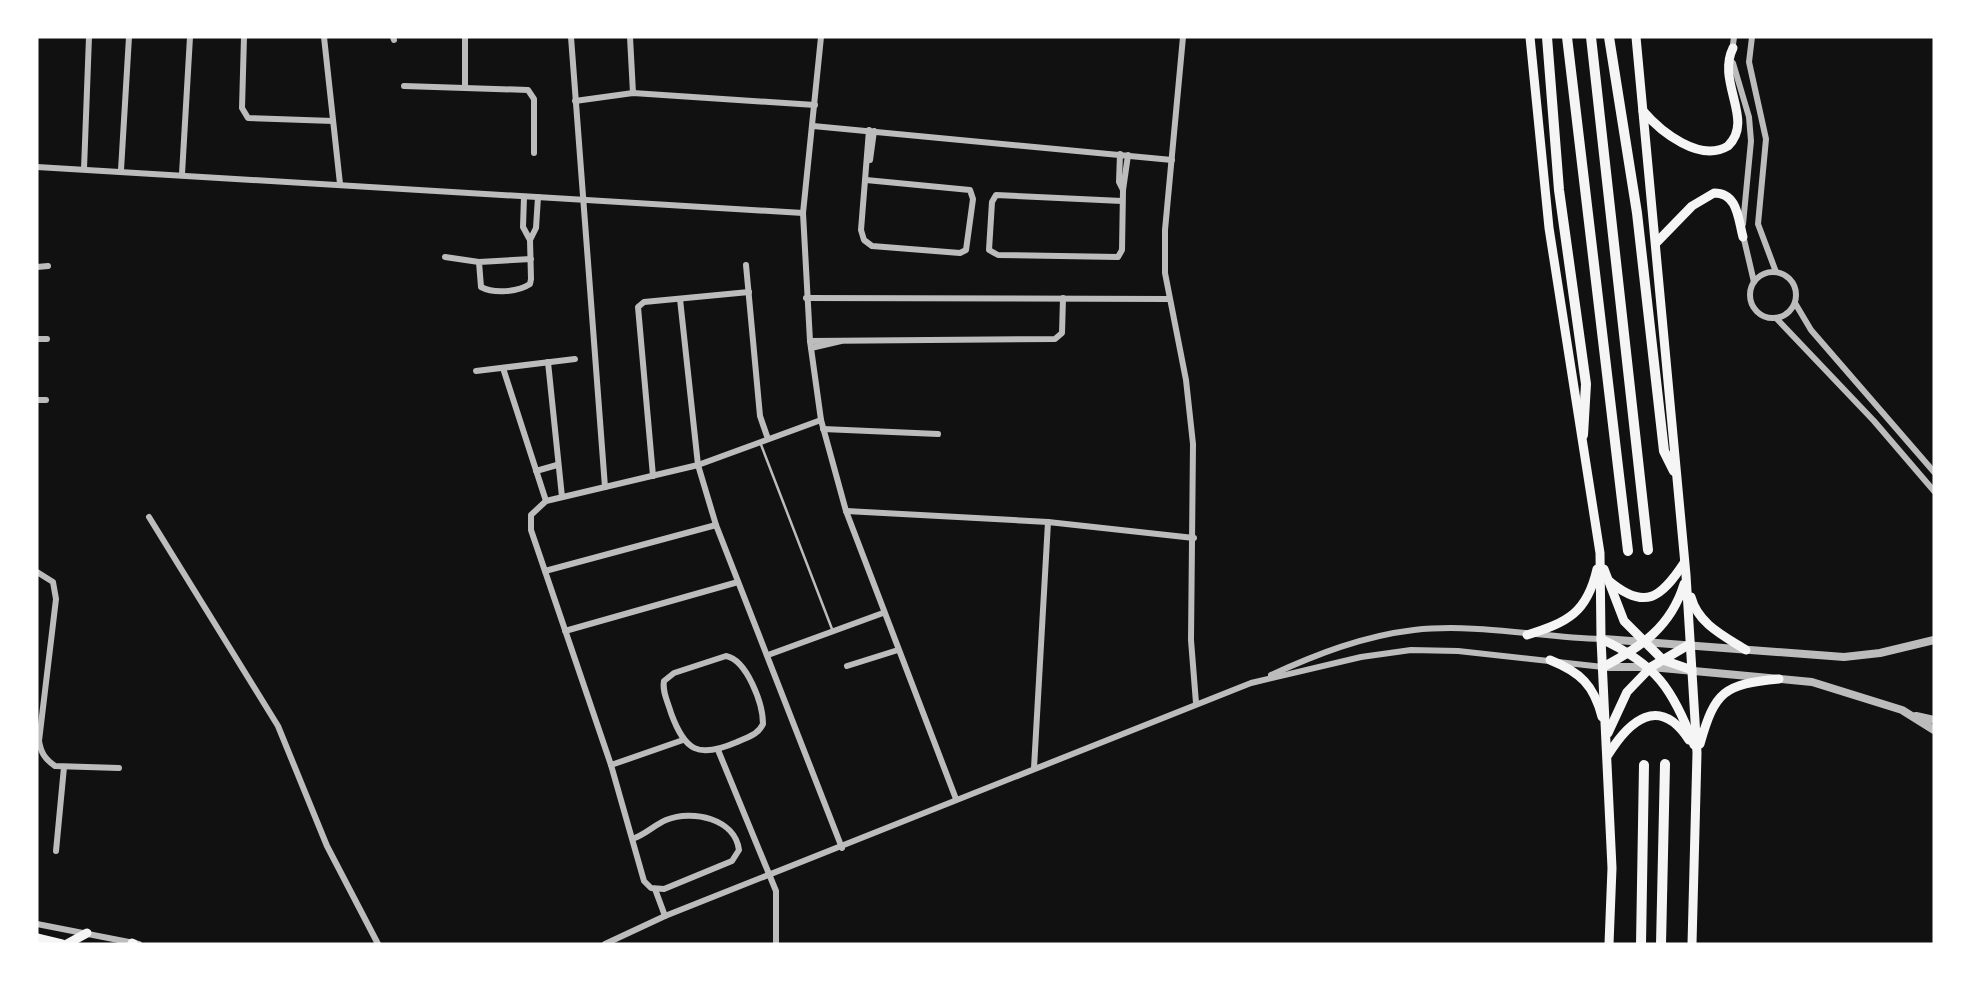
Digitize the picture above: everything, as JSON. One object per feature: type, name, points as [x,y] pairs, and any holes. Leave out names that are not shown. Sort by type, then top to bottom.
[{"type":"highway","points":[[1548,37],[1559,190],[1586,384],[1583,435]]},
{"type":"highway","points":[[1567,37],[1628,551]]},
{"type":"highway","points":[[1591,37],[1648,551]]},
{"type":"highway","points":[[1609,37],[1637,213],[1664,451],[1674,471]]},
{"type":"highway","points":[[1661,944],[1665,764]]},
{"type":"highway","points":[[1641,944],[1644,765]]},
{"type":"main road","points":[[1530,37],[1549,228],[1600,553],[1601,639],[1612,869],[1609,944]]},
{"type":"main road","points":[[1636,37],[1674,471],[1686,575],[1698,753],[1692,944]]},
{"type":"main road","points":[[1643,111],[1662,130],[1698,149],[1711,152],[1728,146],[1738,124],[1727,72],[1732,48]]},
{"type":"main road","points":[[1656,243],[1692,206],[1714,192],[1727,195],[1734,202],[1743,237]]},
{"type":"main road","points":[[1600,553],[1625,621],[1663,660],[1692,670]]},
{"type":"main road","points":[[1527,635],[1558,625],[1580,608],[1592,590],[1600,553]]},
{"type":"main road","points":[[1608,580],[1628,596],[1641,600],[1655,597],[1684,563]]},
{"type":"main road","points":[[1603,667],[1645,643],[1672,612],[1686,575]]},
{"type":"main road","points":[[1686,575],[1698,614],[1722,635],[1746,650]]},
{"type":"main road","points":[[1601,639],[1651,667],[1680,709],[1698,753]]},
{"type":"main road","points":[[1607,735],[1627,692],[1651,667],[1690,644]]},
{"type":"main road","points":[[1550,660],[1572,669],[1588,683],[1607,735]]},
{"type":"main road","points":[[1698,753],[1709,712],[1718,697],[1740,684],[1779,679]]},
{"type":"main road","points":[[1608,755],[1636,720],[1657,716],[1675,722],[1698,753]]},
{"type":"main road","points":[[67,944],[87,933]]},
{"type":"main road","points":[[37,938],[62,944]]},
{"type":"street","points":[[85,169],[89,37]]},
{"type":"street","points":[[121,170],[129,37]]},
{"type":"street","points":[[182,174],[190,37]]},
{"type":"street","points":[[244,37],[242,107],[248,118],[333,121]]},
{"type":"street","points":[[324,37],[340,184]]},
{"type":"street","points":[[464,37],[466,86]]},
{"type":"street","points":[[571,37],[581,200],[605,487]]},
{"type":"street","points":[[630,37],[633,93]]},
{"type":"street","points":[[821,37],[803,213],[810,345],[821,420],[846,511],[956,799]]},
{"type":"street","points":[[1183,37],[1165,230],[1165,273],[1191,426],[1194,538],[1191,640],[1196,703]]},
{"type":"street","points":[[1734,37],[1733,68],[1749,117],[1751,141],[1743,237],[1754,282],[1750,294],[1754,307],[1763,316],[1776,318],[1790,312],[1795,303]]},
{"type":"street","points":[[1752,37],[1749,62],[1766,139],[1758,224],[1776,272],[1793,283],[1795,303],[1811,330],[1934,472]]},
{"type":"street","points":[[404,86],[525,88],[531,92],[534,99],[534,153]]},
{"type":"street","points":[[575,101],[633,93],[815,106]]},
{"type":"street","points":[[813,126],[1172,160]]},
{"type":"street","points":[[866,180],[970,190],[973,199],[966,250],[956,253],[867,244],[861,230],[866,180],[872,131]]},
{"type":"street","points":[[1120,154],[1119,180],[1123,190]]},
{"type":"street","points":[[1122,201],[996,195],[992,202],[989,250],[998,255],[1118,257],[1122,250],[1122,201],[1128,155]]},
{"type":"street","points":[[37,167],[803,213]]},
{"type":"street","points":[[479,262],[481,287],[499,291],[530,284],[530,240],[523,226],[524,197]]},
{"type":"street","points":[[530,240],[537,228],[538,197]]},
{"type":"street","points":[[444,257],[479,262],[492,259],[531,259]]},
{"type":"street","points":[[746,265],[760,416],[768,439]]},
{"type":"street","points":[[37,267],[48,266]]},
{"type":"street","points":[[1754,282],[1766,273],[1776,272]]},
{"type":"street","points":[[653,476],[638,307],[644,302],[748,292]]},
{"type":"street","points":[[806,298],[1169,299]]},
{"type":"street","points":[[810,345],[842,340],[1055,339],[1062,333],[1063,298]]},
{"type":"street","points":[[680,299],[698,465],[716,525],[842,848]]},
{"type":"street","points":[[1776,318],[1874,421],[1934,491]]},
{"type":"street","points":[[37,339],[47,339]]},
{"type":"street","points":[[476,371],[575,359]]},
{"type":"street","points":[[548,362],[562,497]]},
{"type":"street","points":[[503,368],[546,501]]},
{"type":"street","points":[[37,400],[46,400]]},
{"type":"street","points":[[665,916],[655,889],[644,881],[611,765],[530,522],[536,508],[546,501],[698,465],[821,420]]},
{"type":"street","points":[[823,429],[939,434]]},
{"type":"street","points":[[536,471],[557,465]]},
{"type":"street","points":[[846,511],[1048,522],[1194,538]]},
{"type":"street","points":[[149,517],[278,726],[327,846],[378,944]]},
{"type":"street","points":[[1034,768],[1048,522]]},
{"type":"street","points":[[545,571],[716,525]]},
{"type":"street","points":[[37,572],[48,576],[53,582],[55,599],[39,741],[47,760],[64,767],[119,768]]},
{"type":"street","points":[[565,631],[738,582]]},
{"type":"street","points":[[768,655],[883,613]]},
{"type":"street","points":[[1260,681],[1320,652],[1414,630],[1474,630],[1844,657],[1880,653],[1933,639]]},
{"type":"street","points":[[847,666],[898,650]]},
{"type":"street","points":[[605,944],[665,916],[842,848],[956,799],[1196,703],[1260,681],[1361,657],[1410,650],[1458,651],[1603,667],[1651,667],[1779,679],[1837,688],[1934,720]]},
{"type":"street","points":[[720,657],[731,657],[743,666],[763,720],[757,733],[718,750],[699,750],[683,740],[664,693],[664,681],[674,673],[720,657]]},
{"type":"street","points":[[1913,715],[1934,730]]},
{"type":"street","points":[[611,765],[683,740]]},
{"type":"street","points":[[718,750],[779,904],[776,944]]},
{"type":"street","points":[[56,851],[64,767]]},
{"type":"street","points":[[632,839],[681,816],[714,821],[731,830],[739,847],[734,859],[664,889],[655,889]]},
{"type":"street","points":[[731,830],[747,822]]},
{"type":"street","points":[[37,923],[135,944]]},
{"type":"lane","points":[[760,443],[833,632]]}]
